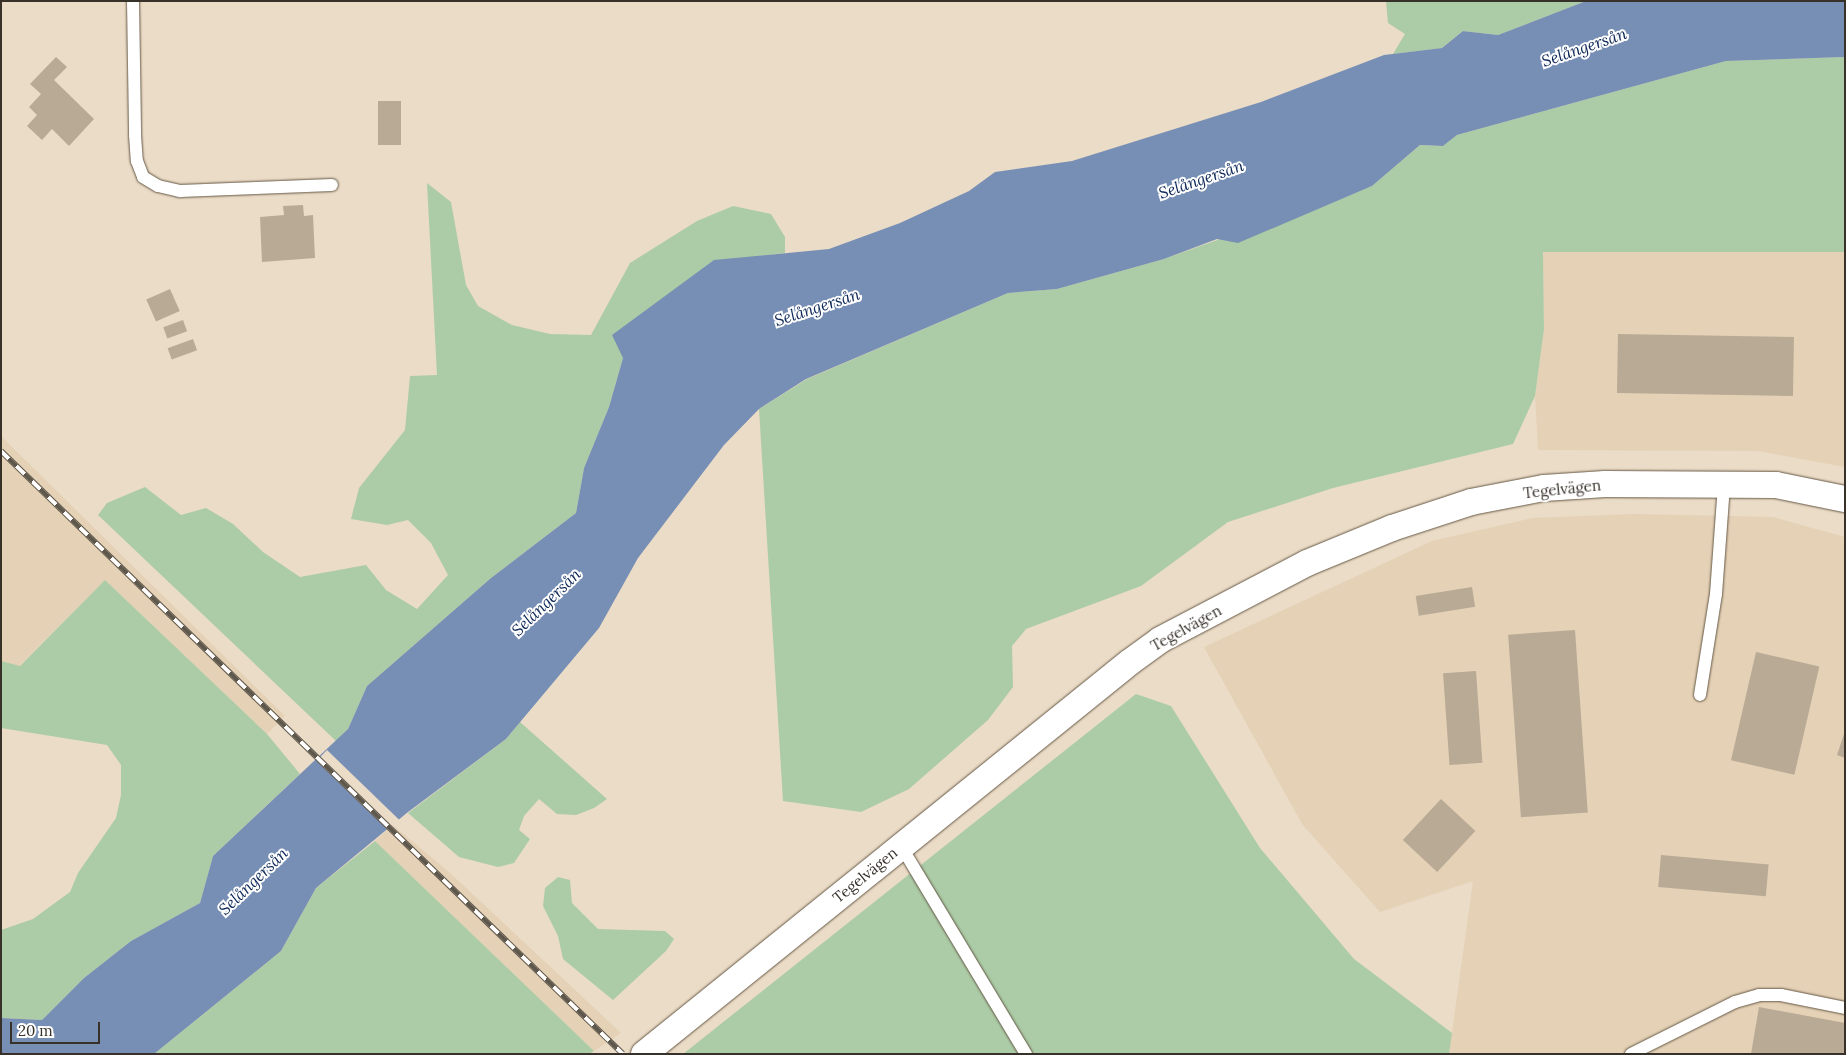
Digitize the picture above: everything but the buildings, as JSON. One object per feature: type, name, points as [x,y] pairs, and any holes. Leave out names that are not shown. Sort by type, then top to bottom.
[{"type":"street","name":"Tegelvägen","points":[[644,1054],[900,846],[1160,640],[1307,563],[1392,528],[1471,502],[1544,488],[1724,484],[1776,485],[1845,499]]},
{"type":"lane","points":[[133,1],[135,135],[137,161],[143,177],[158,186],[180,191],[332,185]]},
{"type":"lane","points":[[1700,695],[1716,594],[1724,484]]},
{"type":"lane","points":[[900,846],[1026,1054]]},
{"type":"lane","points":[[1631,1054],[1735,1002],[1759,995],[1781,995],[1845,1008]]},
{"type":"shaded area","points":[[1543,252],[1845,252],[1845,467],[1758,451],[1538,450],[1535,396],[1544,329]]},
{"type":"shaded area","points":[[1,436],[285,716],[267,734],[105,580],[19,666],[1,661]]},
{"type":"shaded area","points":[[1634,514],[1773,517],[1845,537],[1845,1054],[1449,1054],[1473,881],[1380,912],[1302,824],[1204,647],[1432,541],[1532,518]]},
{"type":"shaded area","points":[[393,825],[449,872],[621,1033],[594,1051],[375,841]]},
{"type":"green space","points":[[1386,1],[1586,1],[1498,35],[1463,31],[1442,48],[1393,54],[1405,34],[1388,23]]},
{"type":"green space","points":[[1845,57],[1845,252],[1543,252],[1544,329],[1535,396],[1513,444],[1333,488],[1228,522],[1141,586],[1026,629],[1012,646],[1013,687],[988,720],[909,789],[861,812],[783,801],[759,409],[807,379],[1008,293],[1057,289],[1164,259],[1220,239],[1238,242],[1372,186],[1420,145],[1443,146],[1457,135],[1726,61]]},
{"type":"green space","points":[[427,183],[451,202],[466,285],[478,306],[512,325],[550,334],[591,335],[630,263],[697,221],[733,206],[771,214],[785,237],[785,253],[759,256],[623,358],[609,407],[584,468],[576,513],[491,578],[367,686],[348,729],[336,741],[98,515],[107,503],[145,487],[181,515],[206,508],[233,524],[263,552],[300,577],[366,565],[386,590],[417,609],[448,575],[431,543],[408,520],[387,525],[351,519],[359,488],[405,430],[410,376],[437,375]]},
{"type":"green space","points":[[105,580],[267,734],[300,774],[213,856],[200,903],[131,941],[84,978],[42,1020],[1,1018],[1,930],[33,919],[70,892],[78,873],[116,818],[121,795],[121,765],[107,745],[1,728],[1,661],[20,666]]},
{"type":"green space","points":[[1136,694],[1171,706],[1260,848],[1354,959],[1452,1033],[1449,1054],[683,1054]]},
{"type":"green space","points":[[520,722],[607,799],[594,808],[576,815],[557,814],[539,799],[524,816],[519,830],[530,839],[514,863],[498,867],[459,857],[408,813],[506,739]]},
{"type":"green space","points":[[375,841],[594,1051],[589,1054],[154,1054],[281,951],[316,888]]},
{"type":"green space","points":[[558,877],[570,880],[572,903],[598,929],[665,931],[674,939],[666,951],[613,1000],[563,959],[558,936],[543,906],[545,888]]},
{"type":"water","name":"Selångersån","points":[[1586,1],[1845,1],[1845,57],[1726,61],[1457,135],[1443,146],[1420,145],[1372,186],[1238,243],[1217,239],[1164,259],[1057,289],[1008,293],[806,379],[759,409],[724,445],[638,558],[599,628],[506,739],[408,812],[316,888],[281,951],[154,1054],[1,1054],[1,1018],[42,1020],[84,978],[131,941],[200,903],[213,856],[348,729],[367,686],[491,578],[576,513],[584,468],[609,407],[623,358],[612,335],[714,260],[829,249],[900,223],[969,191],[995,172],[1072,161],[1261,102],[1384,55],[1442,48],[1463,31],[1498,35]]},
{"type":"pier","points":[[327,750],[400,820],[389,831],[317,761]]},
{"type":"railway","points":[[1,451],[623,1054]]}]
